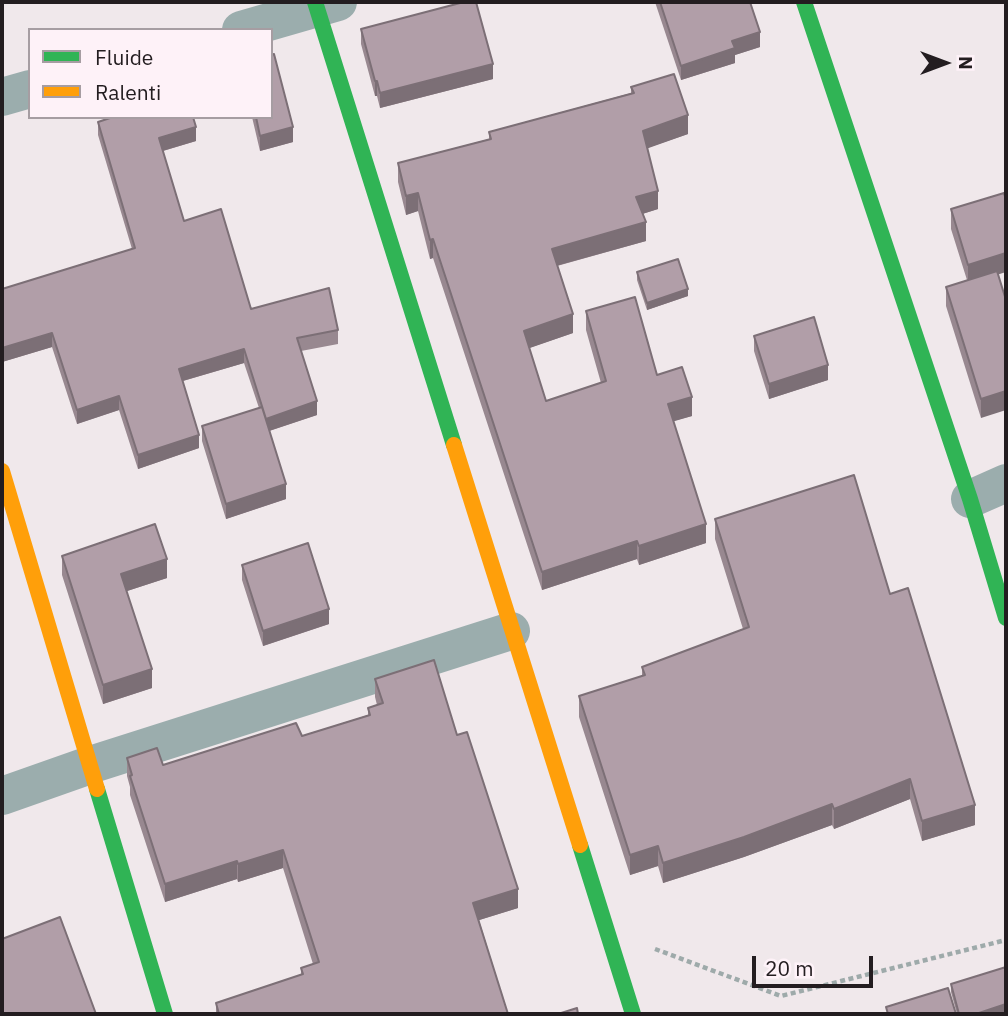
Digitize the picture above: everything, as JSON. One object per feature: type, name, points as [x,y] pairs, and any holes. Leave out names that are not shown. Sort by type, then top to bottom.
[{"type":"street","points":[[804,2],[970,499],[1006,618]]},
{"type":"street","points":[[247,28],[324,4],[512,631],[633,1014]]},
{"type":"street","points":[[2,97],[28,90]]},
{"type":"street","points":[[2,471],[165,1014]]},
{"type":"street","points":[[970,499],[1006,483]]},
{"type":"street","points":[[2,796],[90,765],[512,631]]},
{"type":"path","points":[[606,929],[695,966],[781,996],[1006,940]]},
{"type":"building","points":[[464,2],[476,2],[493,64],[380,93],[361,29]]},
{"type":"building","points":[[660,2],[750,2],[760,32],[732,41],[735,48],[681,66]]},
{"type":"building","points":[[273,54],[293,127],[260,136],[256,119],[273,119]]},
{"type":"building","points":[[674,74],[688,115],[643,131],[658,191],[636,197],[646,222],[552,249],[573,314],[524,331],[546,401],[606,381],[586,311],[635,297],[657,375],[682,367],[692,397],[668,404],[706,524],[639,546],[637,541],[542,572],[433,239],[430,240],[418,193],[406,196],[398,163],[491,139],[489,132],[634,93],[631,87]]},
{"type":"building","points":[[107,119],[194,119],[196,127],[159,138],[184,221],[221,209],[251,309],[329,288],[338,330],[297,338],[317,401],[266,419],[244,349],[179,369],[199,435],[138,455],[119,396],[77,410],[52,333],[2,348],[2,289],[135,248],[98,122]]},
{"type":"building","points":[[1004,193],[1006,253],[968,265],[951,209]]},
{"type":"building","points":[[678,259],[688,289],[647,303],[637,272]]},
{"type":"building","points":[[997,271],[1006,300],[1006,391],[981,399],[946,287]]},
{"type":"building","points":[[814,317],[828,365],[769,384],[754,336]]},
{"type":"building","points":[[262,407],[286,484],[226,504],[202,426]]},
{"type":"building","points":[[854,475],[890,594],[908,588],[975,805],[922,821],[910,779],[834,809],[832,804],[744,837],[663,863],[658,846],[630,855],[579,696],[645,675],[642,667],[749,627],[715,519]]},
{"type":"building","points":[[155,524],[167,559],[121,574],[152,669],[103,685],[62,556]]},
{"type":"building","points":[[308,543],[329,609],[263,631],[242,565]]},
{"type":"building","points":[[434,660],[457,735],[467,732],[518,889],[473,903],[508,1014],[219,1014],[216,1003],[303,974],[301,968],[319,962],[283,850],[238,864],[237,861],[165,884],[130,776],[132,775],[127,758],[157,748],[163,765],[296,723],[302,736],[370,715],[368,708],[383,703],[375,679]]},
{"type":"building","points":[[60,917],[96,1014],[2,1014],[2,939]]},
{"type":"building","points":[[1006,967],[1006,1004],[976,1014],[959,1014],[951,984]]},
{"type":"building","points":[[948,988],[956,1014],[888,1014],[886,1007]]},
{"type":"building","points":[[577,1008],[578,1014],[558,1014]]},
{"type":"traffic: fast","points":[[315,2],[454,445]]},
{"type":"traffic: fast","points":[[804,2],[970,499],[1006,618]]},
{"type":"traffic: fast","points":[[97,789],[165,1014]]},
{"type":"traffic: fast","points":[[580,845],[633,1014]]},
{"type":"traffic: slow","points":[[454,445],[580,845]]},
{"type":"traffic: slow","points":[[2,471],[97,789]]}]
